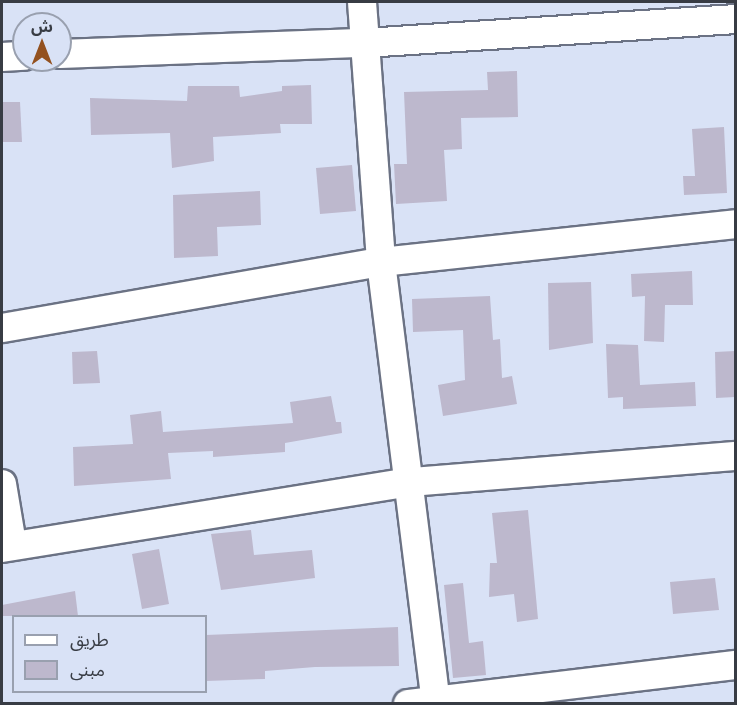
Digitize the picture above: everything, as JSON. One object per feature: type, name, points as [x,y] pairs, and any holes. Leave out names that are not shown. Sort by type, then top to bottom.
[{"type":"street","points":[[362,2],[381,262],[411,482],[427,702],[735,665]]},
{"type":"street","points":[[72,54],[365,43],[735,19]]},
{"type":"street","points":[[2,328],[381,262],[735,224]]},
{"type":"street","points":[[2,484],[7,546],[411,482],[735,456]]},
{"type":"building","points":[[517,71],[518,117],[461,118],[462,149],[444,150],[447,201],[396,204],[394,164],[407,164],[404,92],[488,90],[487,72]]},
{"type":"building","points":[[311,85],[312,124],[280,124],[281,133],[213,137],[214,161],[172,168],[170,133],[91,135],[90,98],[187,101],[188,86],[239,86],[240,97],[282,91],[282,86]]},
{"type":"building","points":[[2,102],[20,102],[22,142],[2,142]]},
{"type":"building","points":[[724,127],[727,193],[684,195],[683,176],[695,176],[692,129]]},
{"type":"building","points":[[352,165],[356,211],[320,214],[316,168]]},
{"type":"building","points":[[260,191],[261,225],[217,227],[218,256],[174,258],[173,195]]},
{"type":"building","points":[[692,271],[693,305],[665,305],[664,342],[644,341],[645,296],[632,297],[631,274]]},
{"type":"building","points":[[591,282],[593,343],[549,350],[548,283]]},
{"type":"building","points":[[490,296],[493,340],[500,339],[502,378],[512,376],[517,404],[443,416],[438,385],[465,380],[463,330],[413,332],[412,299]]},
{"type":"building","points":[[606,344],[638,345],[640,385],[695,382],[696,406],[623,409],[623,397],[608,398]]},
{"type":"building","points":[[97,351],[100,383],[73,384],[72,352]]},
{"type":"building","points":[[735,351],[735,397],[716,398],[715,352]]},
{"type":"building","points":[[331,396],[336,422],[341,422],[342,433],[285,443],[285,452],[213,457],[213,451],[168,453],[171,479],[74,486],[73,447],[133,444],[130,415],[161,411],[163,432],[293,423],[290,402]]},
{"type":"building","points":[[528,510],[538,619],[517,622],[514,594],[489,597],[490,563],[497,563],[492,513]]},
{"type":"building","points":[[251,530],[254,555],[312,550],[315,578],[221,590],[211,534]]},
{"type":"building","points":[[159,549],[169,604],[142,609],[132,554]]},
{"type":"building","points":[[715,578],[719,610],[673,614],[670,582]]},
{"type":"building","points":[[463,583],[469,643],[483,641],[486,675],[453,678],[444,585]]},
{"type":"building","points":[[75,591],[78,615],[2,616],[2,605]]},
{"type":"building","points":[[398,627],[399,666],[315,667],[265,671],[265,679],[207,681],[207,635]]}]
